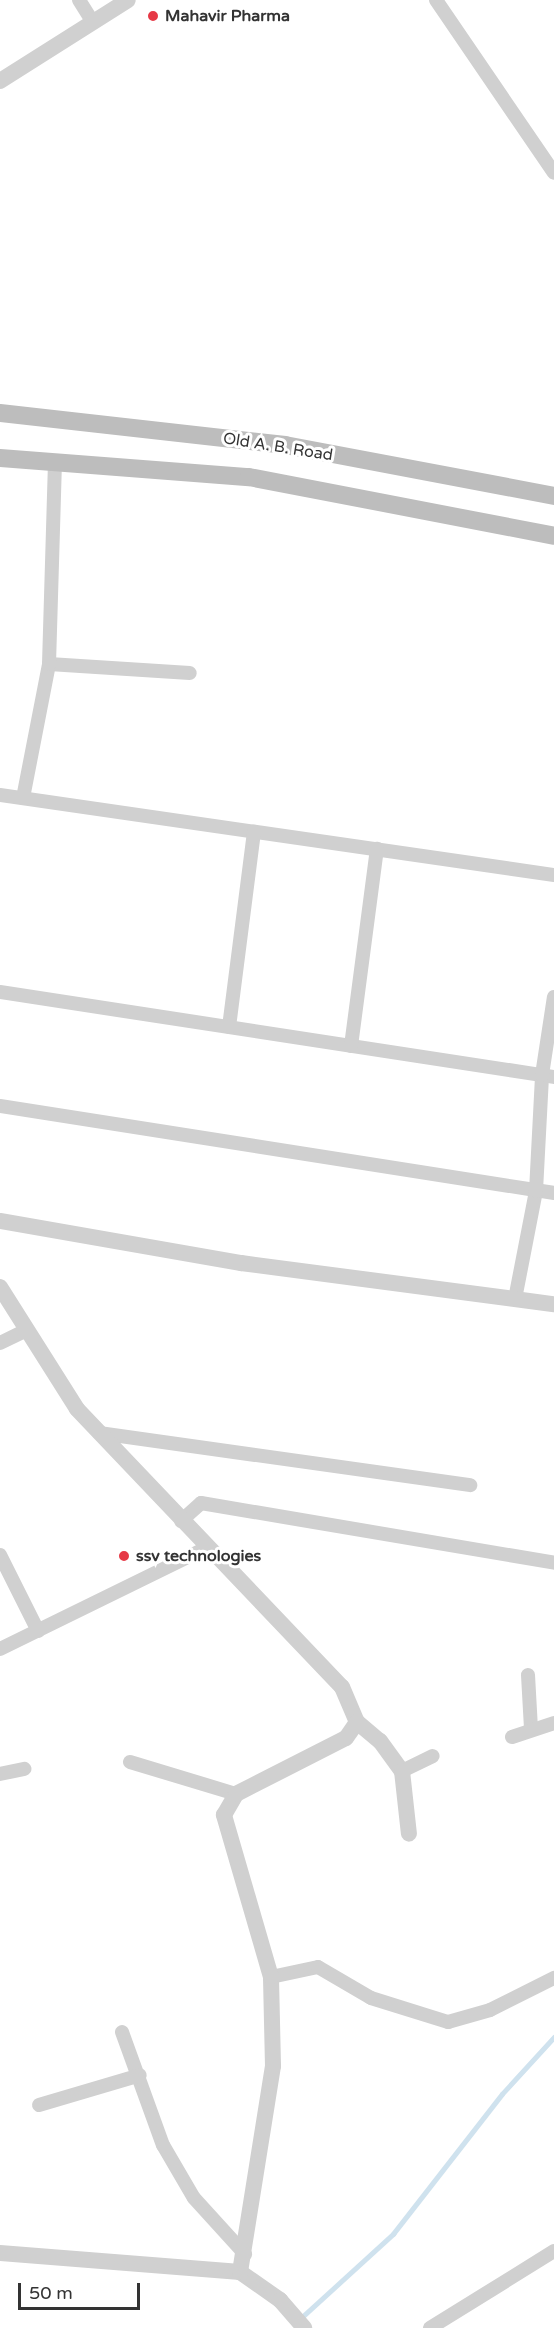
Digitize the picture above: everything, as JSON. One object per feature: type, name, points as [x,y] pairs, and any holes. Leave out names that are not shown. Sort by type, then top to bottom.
[{"type":"main road","name":"Old A. B. Road","points":[[0,413],[285,445],[554,496]]},
{"type":"main road","name":"Old A. B. Road","points":[[0,458],[249,477],[554,536]]},
{"type":"street","points":[[79,0],[93,22]]},
{"type":"street","points":[[0,81],[128,0]]},
{"type":"street","points":[[436,0],[554,173]]},
{"type":"street","points":[[23,798],[49,664],[55,461]]},
{"type":"street","points":[[49,664],[190,673]]},
{"type":"street","points":[[0,795],[554,875]]},
{"type":"street","points":[[229,1027],[254,832]]},
{"type":"street","points":[[351,1046],[377,849]]},
{"type":"street","points":[[0,992],[548,1076]]},
{"type":"street","points":[[515,1299],[536,1191],[554,997]]},
{"type":"street","points":[[0,1106],[554,1193]]},
{"type":"street","points":[[0,1221],[241,1263],[554,1304]]},
{"type":"street","points":[[0,1287],[99,1433],[206,1548],[342,1687],[357,1722],[402,1771],[409,1834]]},
{"type":"street","points":[[0,1343],[27,1330]]},
{"type":"street","points":[[99,1433],[470,1485]]},
{"type":"street","points":[[181,1521],[201,1503],[554,1563]]},
{"type":"street","points":[[0,1649],[206,1548]]},
{"type":"street","points":[[0,1555],[38,1631]]},
{"type":"street","points":[[528,1675],[531,1729]]},
{"type":"street","points":[[240,2272],[245,2254],[273,2066],[271,1977],[262,1934],[225,1829],[227,1805],[236,1794],[346,1738],[357,1722]]},
{"type":"street","points":[[512,1737],[554,1723]]},
{"type":"street","points":[[402,1771],[433,1755]]},
{"type":"street","points":[[130,1762],[236,1794]]},
{"type":"street","points":[[0,1774],[24,1769]]},
{"type":"street","points":[[271,1977],[318,1967],[371,1998],[448,2022],[490,2010],[554,1978]]},
{"type":"street","points":[[122,2031],[175,2166],[194,2198],[245,2254]]},
{"type":"street","points":[[39,2105],[140,2075]]},
{"type":"street","points":[[430,2328],[554,2251]]},
{"type":"street","points":[[0,2253],[240,2272],[300,2324]]},
{"type":"waterway","points":[[301,2318],[393,2234],[502,2094],[554,2037]]},
{"type":"place","name":"Mahavir Pharma","points":[[153,16]]},
{"type":"place","name":"ssv technologies","points":[[124,1556]]}]
